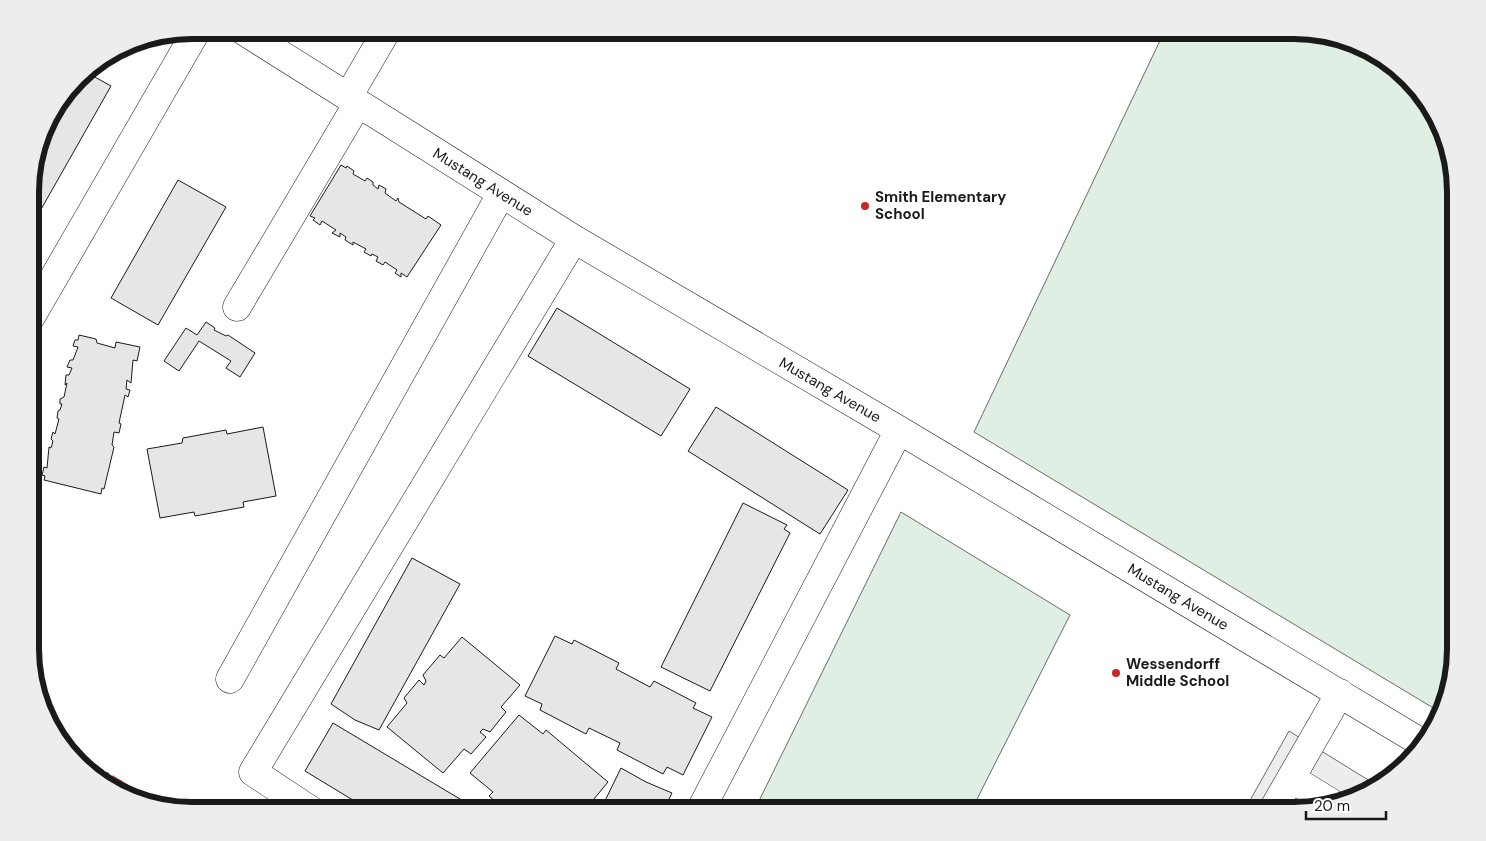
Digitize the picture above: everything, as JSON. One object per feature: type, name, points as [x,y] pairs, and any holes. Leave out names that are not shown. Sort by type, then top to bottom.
[{"type":"street","points":[[39,303],[192,39]]},
{"type":"street","name":"Mustang Avenue","points":[[256,39],[574,240],[899,430],[1418,740]]},
{"type":"street","points":[[237,307],[353,100],[382,39]]},
{"type":"street","points":[[230,679],[502,194]]},
{"type":"street","points":[[298,802],[253,772],[574,240]]},
{"type":"street","points":[[705,802],[899,430]]},
{"type":"street","points":[[1277,802],[1340,694]]},
{"type":"street","points":[[1291,778],[1325,799]]},
{"type":"green space","points":[[1161,39],[1295,39],[1334,44],[1353,50],[1388,70],[1416,98],[1432,124],[1439,142],[1447,181],[1447,660],[1444,679],[1435,709],[974,432]]},
{"type":"green space","points":[[901,512],[1070,615],[976,802],[758,802]]},
{"type":"shaded area","points":[[1289,731],[1371,782],[1353,791],[1314,801],[1249,802]]},
{"type":"building","points":[[93,76],[111,86],[39,213],[42,162],[47,142],[59,115],[70,98]]},
{"type":"building","points":[[341,165],[346,168],[347,166],[354,171],[353,174],[365,181],[367,178],[378,189],[379,185],[386,189],[385,193],[396,201],[398,198],[399,202],[426,219],[428,216],[441,225],[407,277],[401,273],[401,277],[395,273],[397,270],[385,262],[383,265],[376,261],[378,257],[372,254],[371,256],[364,252],[366,249],[345,240],[346,237],[340,233],[340,237],[332,233],[336,230],[322,221],[320,225],[313,220],[315,218],[310,216]]},
{"type":"building","points":[[178,180],[226,207],[158,325],[111,298]]},
{"type":"building","points":[[557,308],[690,389],[661,436],[528,356]]},
{"type":"building","points":[[206,322],[215,328],[214,330],[226,336],[228,335],[255,353],[240,377],[226,368],[231,361],[199,341],[179,371],[164,361],[186,328],[197,335]]},
{"type":"building","points":[[79,335],[96,339],[97,343],[115,348],[116,342],[140,347],[137,361],[133,360],[131,383],[127,380],[126,389],[130,390],[128,397],[125,395],[119,423],[121,424],[119,433],[114,432],[112,445],[114,447],[104,489],[102,488],[101,494],[44,480],[45,476],[42,475],[44,467],[47,468],[49,447],[51,448],[53,441],[51,439],[53,432],[55,434],[59,419],[57,418],[58,411],[62,404],[60,404],[60,399],[64,397],[67,383],[65,385],[66,375],[69,375],[72,368],[67,367],[70,360],[73,360],[78,347],[73,346],[75,340],[78,340]]},
{"type":"building","points":[[716,407],[848,490],[820,534],[688,451]]},
{"type":"building","points":[[263,427],[276,496],[243,502],[244,507],[195,516],[194,512],[160,518],[147,449],[182,443],[183,438],[226,430],[227,434]]},
{"type":"building","points":[[743,503],[787,525],[784,529],[790,533],[710,691],[661,667]]},
{"type":"building","points":[[412,558],[460,584],[379,730],[355,720],[331,704]]},
{"type":"building","points":[[555,636],[572,644],[574,640],[619,663],[616,669],[650,687],[654,681],[696,703],[693,708],[712,717],[683,775],[667,767],[663,774],[617,750],[620,743],[589,728],[586,734],[540,710],[542,704],[525,696]]},
{"type":"building","points":[[462,637],[520,685],[501,707],[506,712],[490,732],[483,729],[480,732],[486,737],[471,754],[464,749],[443,773],[387,727],[407,703],[404,698],[419,680],[424,685],[426,681],[423,675],[440,655],[444,658]]},
{"type":"building","points":[[519,715],[543,734],[546,730],[608,782],[591,802],[496,802],[489,796],[493,792],[470,773]]},
{"type":"building","points":[[333,723],[465,802],[356,802],[305,771]]},
{"type":"building","points":[[621,768],[646,782],[672,793],[668,802],[604,802]]},
{"type":"power","points":[[82,757],[143,794]]},
{"type":"place","name":"Smith Elementary School","points":[[865,206]]},
{"type":"place","name":"Wessendorff Middle School","points":[[1116,673]]}]
